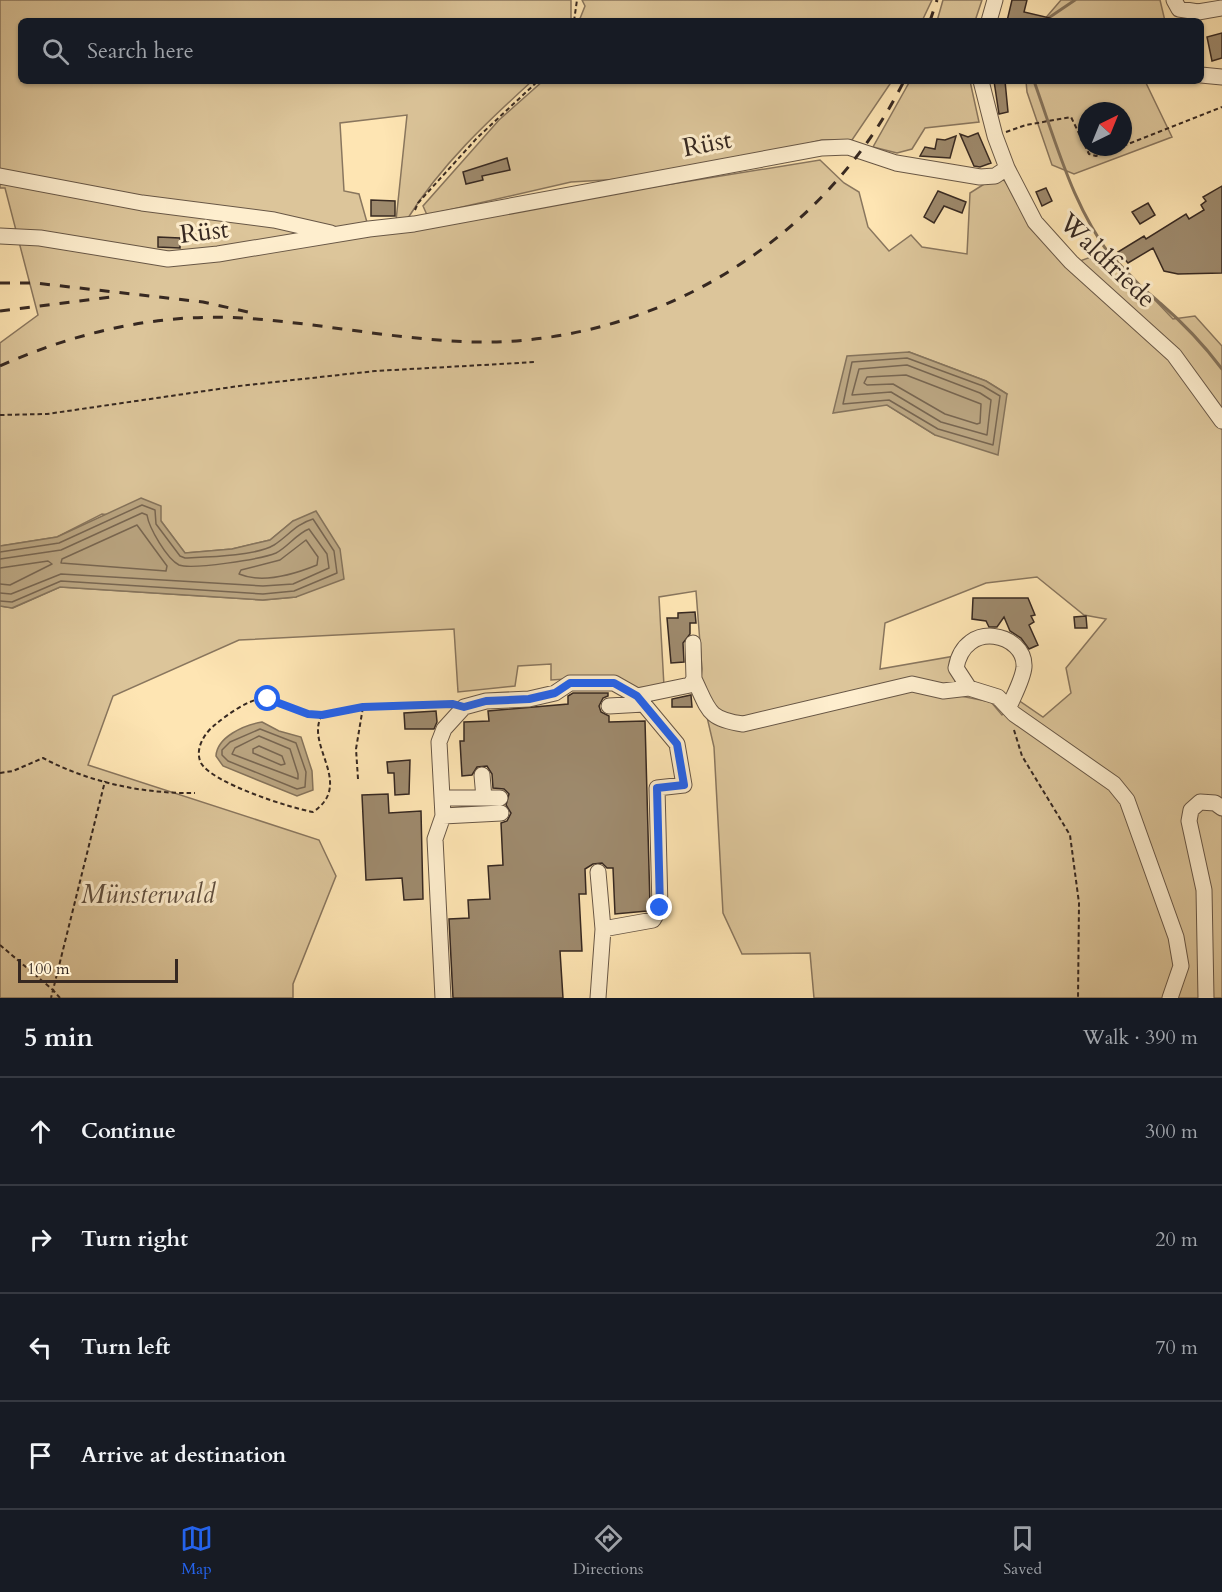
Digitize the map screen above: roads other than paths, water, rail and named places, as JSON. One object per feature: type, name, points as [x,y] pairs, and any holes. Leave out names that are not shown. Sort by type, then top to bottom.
[{"type":"street","points":[[990,18],[995,0]]},
{"type":"street","points":[[1174,0],[1179,9],[1198,12],[1222,8]]},
{"type":"street","points":[[1204,75],[1222,76]]},
{"type":"street","name":"Waldfriede","points":[[982,84],[994,136],[1007,168],[1035,222],[1052,243],[1174,356],[1222,421]]},
{"type":"street","name":"Rüst","points":[[0,236],[40,238],[168,259],[414,224],[822,148],[848,147],[896,163],[980,177],[995,176],[1007,168]]},
{"type":"street","points":[[0,176],[142,203],[274,220],[341,235]]},
{"type":"street","points":[[969,688],[956,668],[958,656],[965,644],[982,636],[1002,638],[1018,651],[1023,659],[1024,668],[1009,706]]},
{"type":"street","points":[[693,643],[694,679],[709,710],[717,719],[743,724],[912,684],[944,692],[969,688],[998,696],[1014,714],[1036,731],[1114,784],[1127,800],[1179,951],[1181,966],[1170,998]]},
{"type":"street","points":[[609,706],[640,700],[690,685],[694,679]]},
{"type":"street","points":[[443,998],[435,839],[443,816],[440,742],[444,729],[464,707],[486,701],[529,699],[555,693],[570,683],[614,683],[640,700],[677,744],[684,785],[657,788],[660,908],[653,920],[603,929]]},
{"type":"street","points":[[476,775],[478,798]]},
{"type":"street","points":[[442,798],[478,798],[500,806],[443,816]]},
{"type":"street","points":[[1206,998],[1204,890],[1189,821],[1191,810],[1200,802],[1215,803],[1222,808]]},
{"type":"street","points":[[598,872],[603,929],[598,998]]},
{"type":"water","points":[[909,352],[986,381],[1007,394],[998,455],[935,435],[887,405],[833,413],[847,356]]},
{"type":"water","points":[[141,498],[161,506],[161,521],[185,553],[232,549],[270,540],[293,521],[316,511],[340,549],[344,579],[296,597],[263,600],[60,587],[12,608],[0,606],[0,546],[57,537]]},
{"type":"water","points":[[262,722],[279,731],[301,737],[312,771],[313,790],[297,796],[223,766],[216,756],[221,743],[240,729]]},
{"type":"waterway","points":[[1048,18],[1075,0]]},
{"type":"waterway","points":[[1035,84],[1077,199],[1101,242],[1121,269],[1185,326],[1222,369]]},
{"type":"railway","points":[[931,18],[937,0]]},
{"type":"railway","points":[[0,366],[58,343],[118,327],[179,319],[242,318],[446,341],[475,342],[542,338],[607,325],[669,303],[727,273],[781,235],[829,190],[870,138],[902,84]]},
{"type":"railway","points":[[0,283],[35,283],[203,302],[257,314]]},
{"type":"railway","points":[[0,311],[112,297]]},
{"type":"park label","name":"Münsterwald","points":[[148,894]]}]
